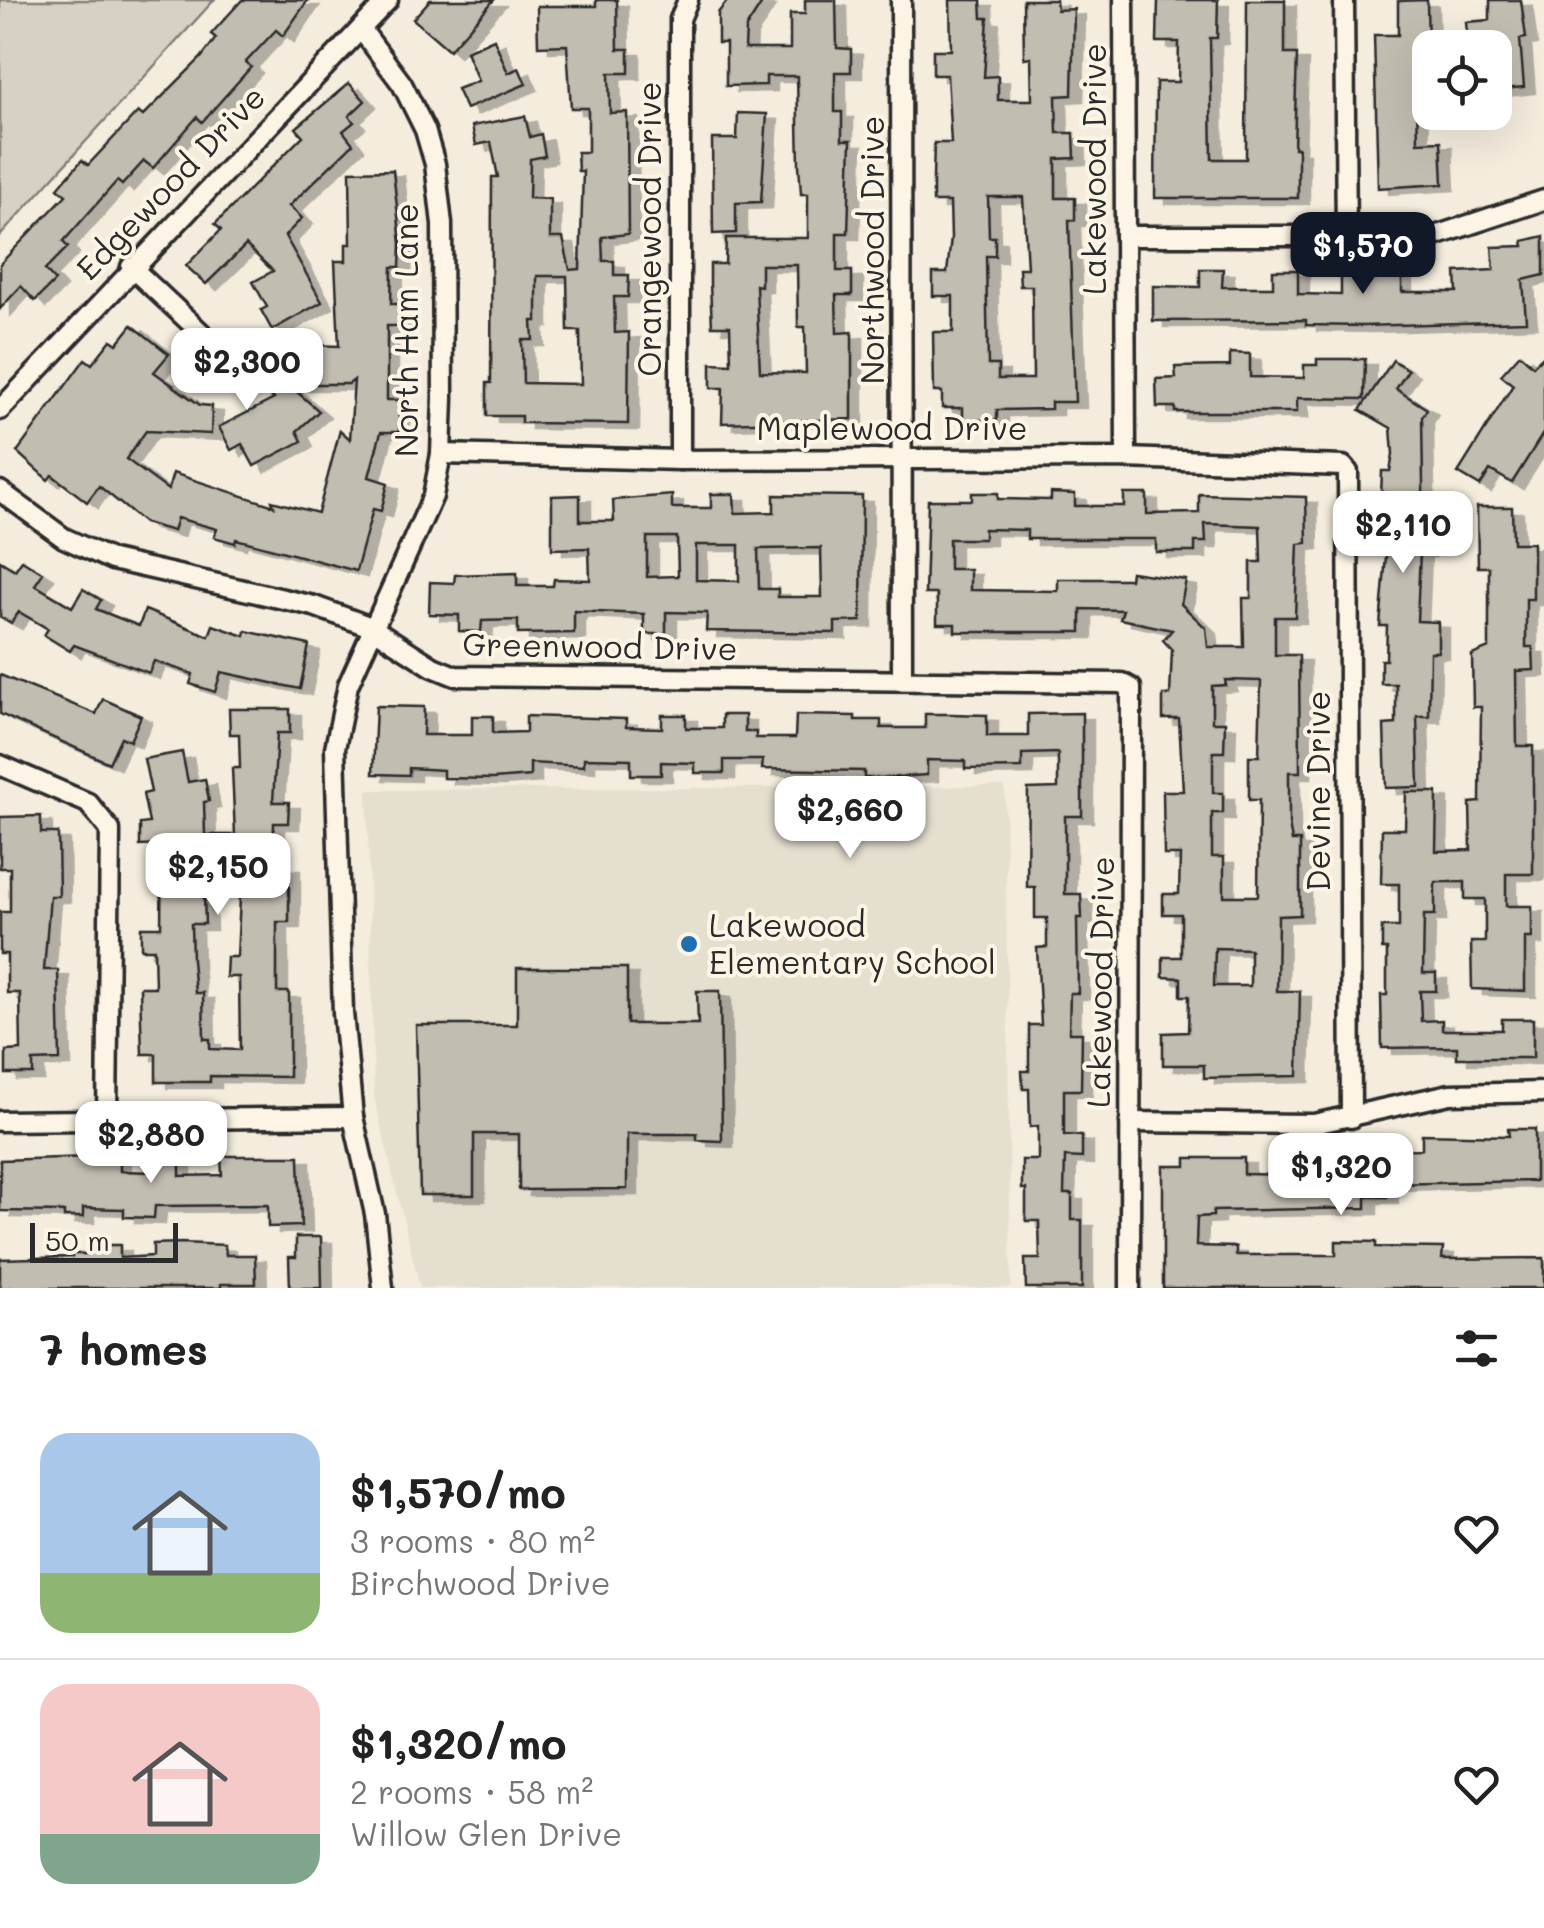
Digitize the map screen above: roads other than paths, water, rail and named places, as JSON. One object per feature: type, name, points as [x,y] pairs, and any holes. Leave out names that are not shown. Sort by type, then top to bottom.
[{"type":"street","name":"Edgewood Drive","points":[[0,410],[130,268],[388,0]]},
{"type":"street","name":"Orangewood Drive","points":[[680,460],[680,19],[688,0]]},
{"type":"street","name":"Northwood Drive","points":[[902,0],[902,680]]},
{"type":"street","name":"Lakewood Drive","points":[[1124,0],[1126,458]]},
{"type":"street","points":[[1344,0],[1346,240]]},
{"type":"street","name":"North Ham Lane","points":[[361,29],[402,84],[425,130],[435,164],[442,224],[441,454],[433,496],[371,628],[339,714],[334,748],[343,1013],[353,1117],[375,1214],[383,1288]]},
{"type":"street","points":[[1125,236],[1346,240],[1435,236],[1544,200]]},
{"type":"street","points":[[130,268],[226,356]]},
{"type":"street","name":"Maplewood Drive","points":[[441,454],[680,460],[1126,458],[1343,466]]},
{"type":"street","name":"Devine Drive","points":[[1343,466],[1348,472],[1350,1118]]},
{"type":"street","name":"Greenwood Drive","points":[[0,491],[64,538],[112,560],[314,606],[371,628],[433,668],[472,678],[1122,683]]},
{"type":"street","name":"Lakewood Drive","points":[[1122,683],[1131,688],[1130,1288]]},
{"type":"street","points":[[0,765],[88,803],[110,830],[106,1121]]},
{"type":"street","points":[[1130,1122],[1314,1124],[1450,1094],[1544,1092]]},
{"type":"street","points":[[0,1121],[353,1117]]},
{"type":"place","name":"Lakewood Elementary School","points":[[689,944]]}]
